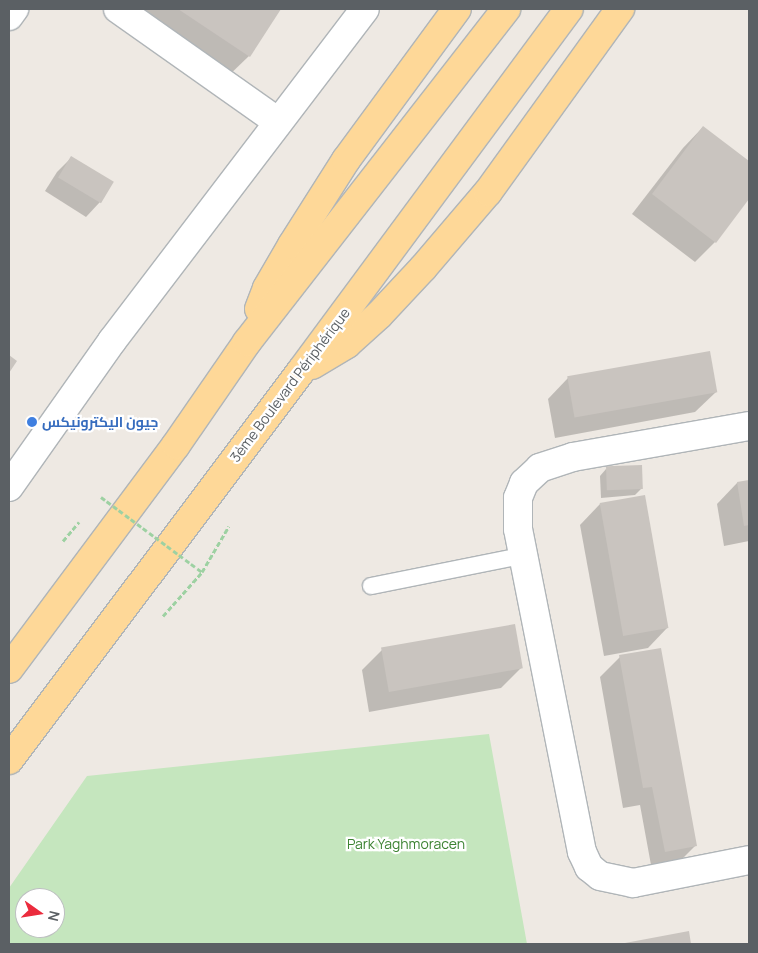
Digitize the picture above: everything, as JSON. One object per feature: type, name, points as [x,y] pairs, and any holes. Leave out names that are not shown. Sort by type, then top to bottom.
[{"type":"highway","points":[[247,342],[267,288],[292,245],[346,160],[457,9]]},
{"type":"highway","points":[[9,669],[176,445],[247,342],[506,9]]},
{"type":"highway","name":"3ème Boulevard Périphérique","points":[[9,760],[301,371],[569,9]]},
{"type":"highway","points":[[301,371],[347,344],[379,315],[423,268],[488,192],[620,9]]},
{"type":"street","points":[[9,16],[14,9]]},
{"type":"street","points":[[118,9],[278,122]]},
{"type":"street","points":[[9,486],[112,341],[365,9]]},
{"type":"street","points":[[749,426],[573,457],[540,468],[524,483],[518,498],[518,529],[521,556],[582,852],[589,867],[600,876],[633,883],[749,860]]},
{"type":"lane","points":[[371,586],[521,556]]},
{"type":"path","points":[[101,497],[202,572]]},
{"type":"path","points":[[163,616],[202,572],[229,526]]},
{"type":"green space","name":"Park Yaghmoracen","points":[[489,734],[527,944],[9,944],[9,888],[87,776]]},
{"type":"building","points":[[178,9],[281,9],[250,57]]},
{"type":"building","points":[[703,126],[749,161],[749,199],[716,243],[652,194]]},
{"type":"building","points":[[71,156],[114,182],[101,203],[58,177]]},
{"type":"building","points":[[710,351],[717,392],[574,418],[567,376]]},
{"type":"building","points":[[9,355],[17,361],[9,373]]},
{"type":"building","points":[[642,465],[643,489],[607,490],[606,466]]},
{"type":"building","points":[[749,480],[749,525],[744,526],[737,482]]},
{"type":"building","points":[[645,495],[668,628],[623,636],[600,503]]},
{"type":"building","points":[[515,624],[523,668],[389,692],[381,648]]},
{"type":"building","points":[[661,648],[697,846],[665,852],[652,787],[643,788],[619,655]]},
{"type":"building","points":[[689,931],[691,944],[625,944],[625,943]]},
{"type":"place","name":"جيون اليكترونيكس","points":[[32,422]]}]
